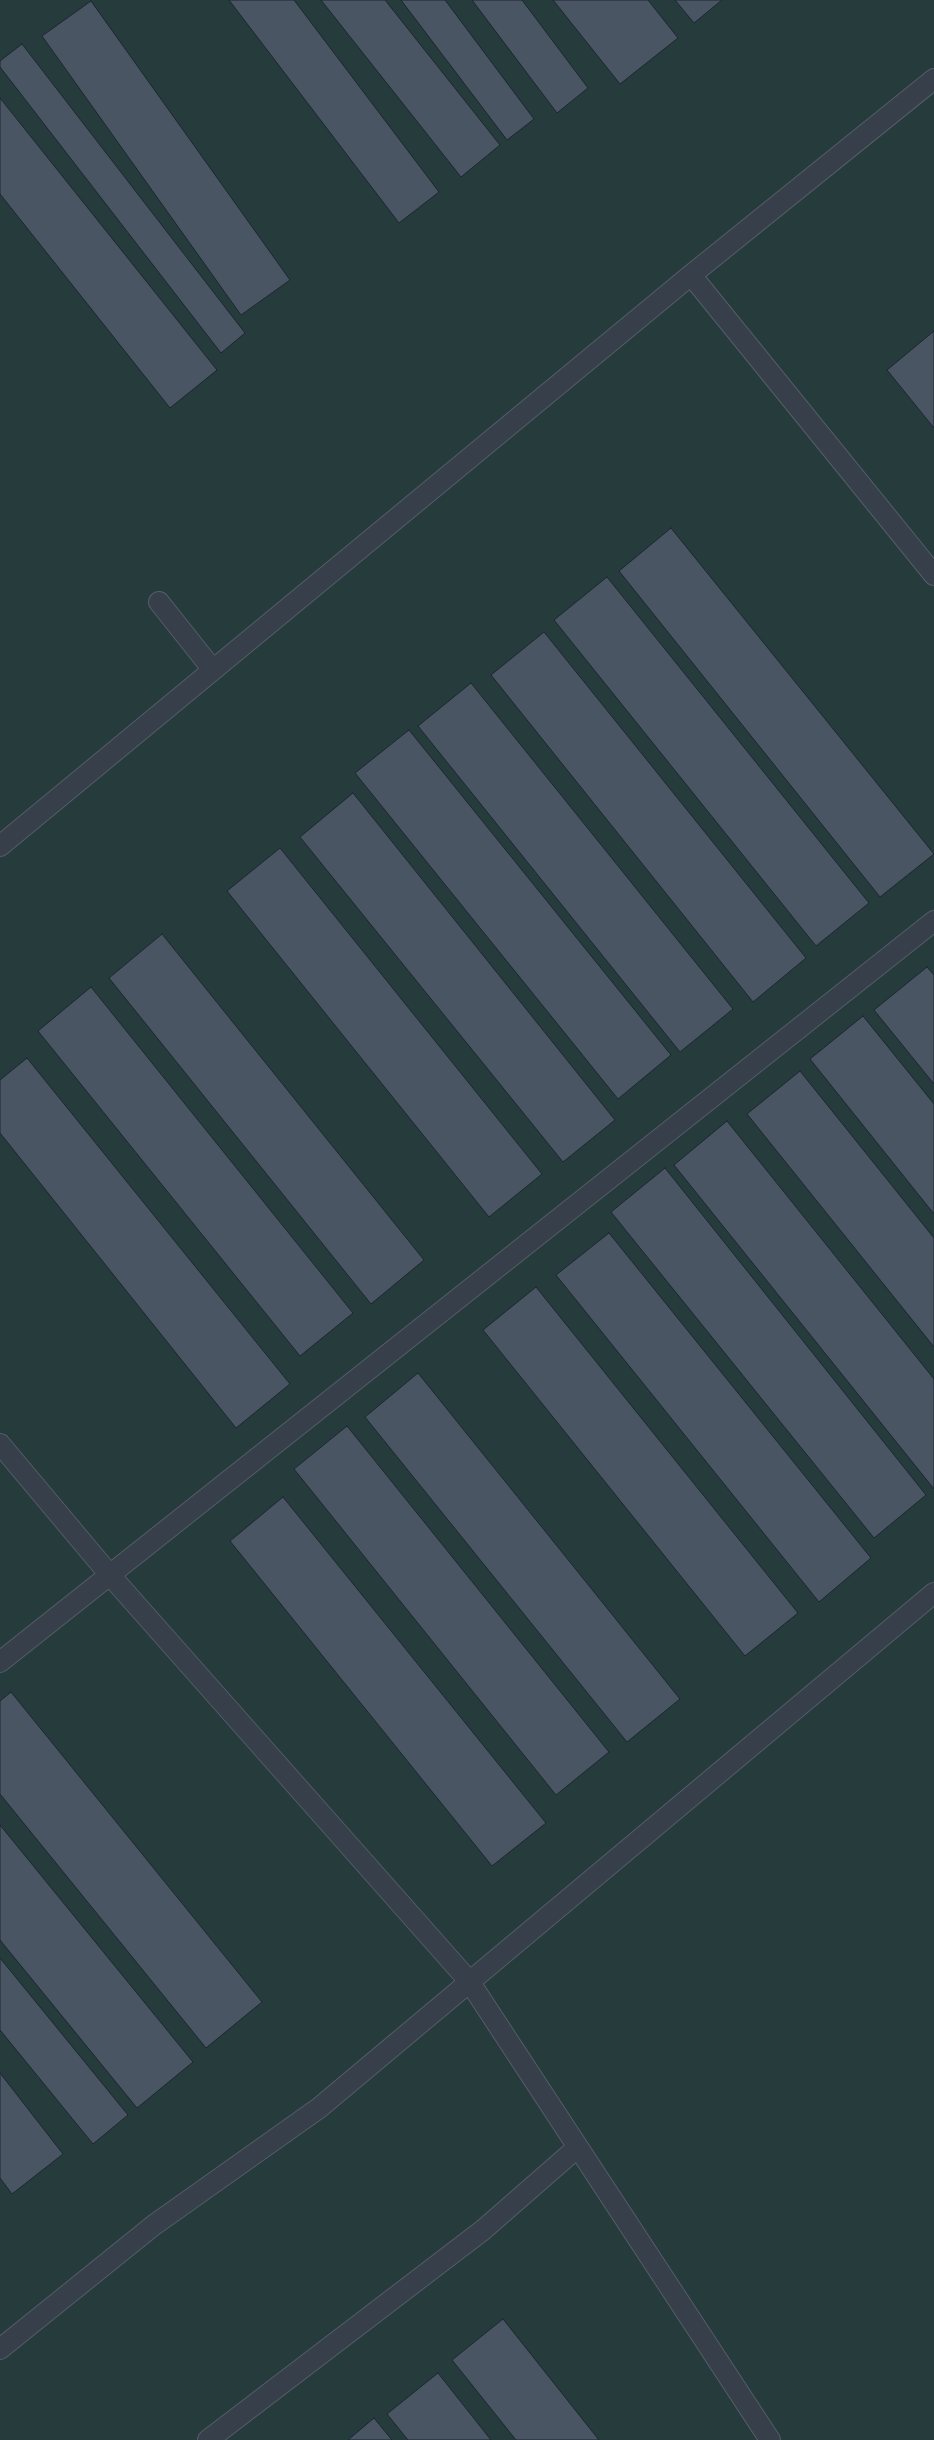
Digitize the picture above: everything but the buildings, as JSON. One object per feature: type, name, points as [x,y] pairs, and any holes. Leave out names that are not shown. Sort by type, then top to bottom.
[{"type":"lane","points":[[0,846],[691,275],[934,79]]},
{"type":"lane","points":[[691,275],[934,575]]},
{"type":"lane","points":[[159,602],[213,670]]},
{"type":"lane","points":[[0,1662],[934,922]]},
{"type":"lane","points":[[0,1444],[109,1574],[469,1981],[770,2440]]},
{"type":"lane","points":[[0,2349],[154,2225],[319,2108],[934,1593]]},
{"type":"lane","points":[[208,2440],[484,2230],[578,2147]]},
{"type":"green space","points":[[0,0],[934,0],[934,2440],[0,2440]]}]
